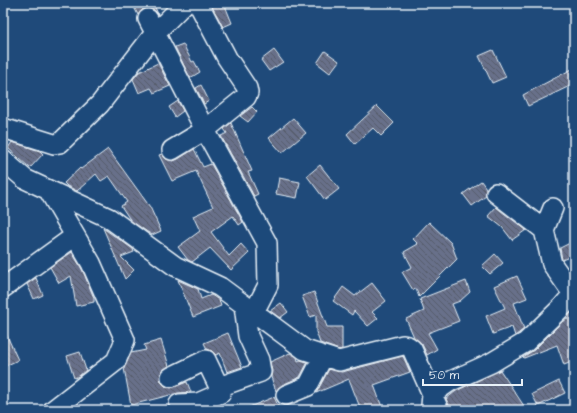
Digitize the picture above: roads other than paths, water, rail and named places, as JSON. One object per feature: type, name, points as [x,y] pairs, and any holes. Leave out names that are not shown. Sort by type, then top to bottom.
[{"type":"street","points":[[3,128],[54,144],[60,143],[100,104],[151,26],[185,3]]},
{"type":"street","points":[[172,150],[205,130],[246,97],[248,93],[247,88],[228,58],[198,3]]},
{"type":"street","points":[[151,26],[205,130],[267,243],[268,285],[249,308],[248,336],[259,360],[261,372],[219,387]]},
{"type":"street","points":[[3,160],[25,179],[109,218],[175,266],[220,287],[305,350],[339,361],[403,344],[408,346],[412,349],[434,405]]},
{"type":"street","points":[[49,191],[91,263],[125,340],[116,361],[53,410]]},
{"type":"street","points":[[496,193],[544,230]]},
{"type":"street","points":[[422,410],[434,405],[451,381],[491,363],[526,342],[573,293],[552,264],[544,230],[553,208]]},
{"type":"street","points":[[3,288],[75,236]]},
{"type":"street","points":[[286,395],[308,386],[323,357]]},
{"type":"street","points":[[171,377],[206,360],[219,387],[220,393],[198,403],[179,404]]}]
